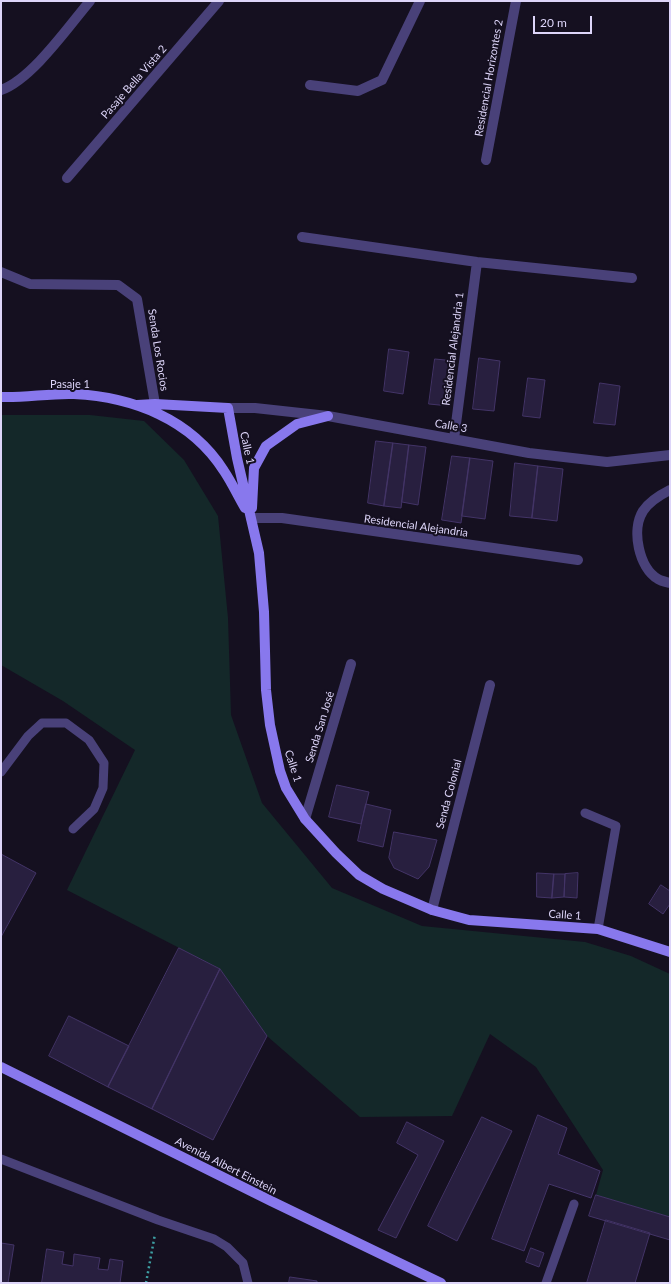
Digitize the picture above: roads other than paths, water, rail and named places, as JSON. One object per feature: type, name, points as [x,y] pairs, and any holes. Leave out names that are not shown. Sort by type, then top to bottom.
[{"type":"street","points":[[1,90],[12,86],[27,75],[90,1]]},
{"type":"street","name":"Pasaje Bella Vista 2","points":[[67,178],[219,1]]},
{"type":"street","points":[[310,85],[358,91],[382,80],[420,1]]},
{"type":"street","name":"Residencial Horizontes 2","points":[[486,160],[516,1]]},
{"type":"street","points":[[302,237],[477,262],[632,278]]},
{"type":"street","name":"Residencial Alejandria 1","points":[[454,439],[477,262]]},
{"type":"street","name":"Senda Los Rocios","points":[[1,272],[30,284],[118,284],[137,299],[155,404]]},
{"type":"street","name":"Pasaje 1","points":[[1,397],[72,394],[110,397],[137,405]]},
{"type":"street","points":[[137,405],[155,404],[228,408]]},
{"type":"street","points":[[137,405],[165,416],[188,432],[208,450],[224,470],[251,518]]},
{"type":"street","name":"Calle 3","points":[[228,408],[255,408],[328,416],[529,453],[607,462],[670,455]]},
{"type":"street","name":"Calle 1","points":[[228,408],[237,458],[259,553],[264,612],[266,690],[270,725],[280,771],[286,788],[305,819],[336,853],[359,875],[383,889],[432,910],[469,920],[598,929],[670,952]]},
{"type":"street","points":[[251,518],[254,468],[266,446],[297,424],[328,416]]},
{"type":"street","points":[[670,490],[655,500],[643,512],[638,531],[639,552],[648,569],[658,579],[670,584]]},
{"type":"street","name":"Residencial Alejandria","points":[[251,518],[282,518],[406,537],[578,560]]},
{"type":"street","name":"Senda San José","points":[[305,819],[351,664]]},
{"type":"street","name":"Senda Colonial","points":[[432,910],[490,685]]},
{"type":"street","name":"Avenida Albert Einstein","points":[[1,1067],[271,1201],[441,1283]]},
{"type":"lane","points":[[1,772],[28,736],[42,723],[66,724],[89,740],[104,763],[103,788],[94,809],[73,829]]},
{"type":"lane","points":[[585,813],[616,826],[598,929]]},
{"type":"lane","points":[[1,1159],[158,1220],[214,1239],[227,1247],[243,1263],[248,1283]]},
{"type":"lane","points":[[546,1283],[574,1204]]}]
